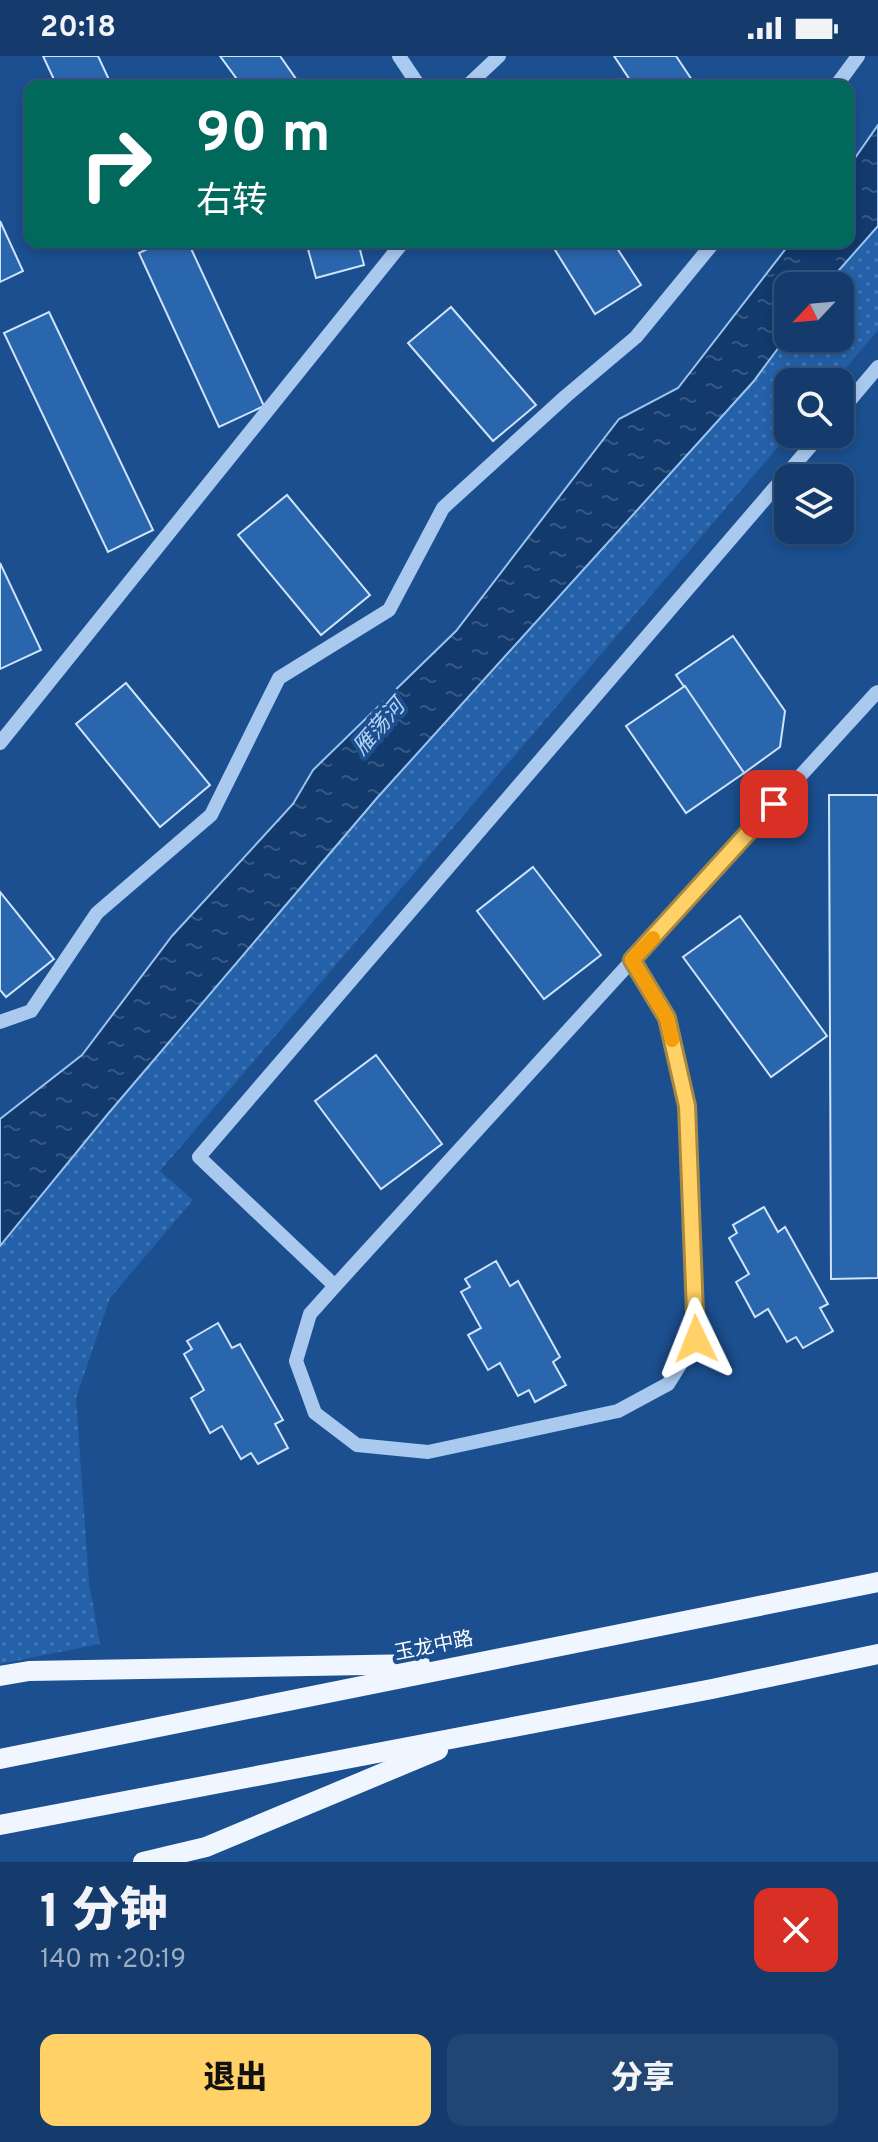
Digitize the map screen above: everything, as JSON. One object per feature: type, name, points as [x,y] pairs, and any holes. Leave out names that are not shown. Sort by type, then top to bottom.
[{"type":"main road","name":"玉龙中路","points":[[0,1759],[878,1582]]},
{"type":"main road","points":[[0,1825],[712,1689],[878,1654]]},
{"type":"main road","points":[[0,1676],[29,1671],[472,1663]]},
{"type":"main road","points":[[143,1862],[206,1847],[479,1734]]},
{"type":"lane","points":[[399,56],[415,80]]},
{"type":"lane","points":[[473,80],[499,56]]},
{"type":"lane","points":[[840,80],[858,56]]},
{"type":"lane","points":[[0,743],[398,248]]},
{"type":"lane","points":[[0,1022],[31,1011],[97,913],[211,815],[279,678],[389,610],[443,508],[636,337],[709,248]]},
{"type":"lane","points":[[854,395],[878,367]]},
{"type":"lane","points":[[335,1286],[199,1157],[809,448]]},
{"type":"lane","points":[[632,960],[667,1018],[687,1106],[696,1339],[668,1384],[618,1411],[428,1452],[357,1445],[315,1413],[296,1361],[310,1314],[632,960],[878,692]]},
{"type":"shaded area","points":[[878,226],[878,330],[846,368],[774,368],[774,448],[777,448],[160,1171],[193,1200],[110,1298],[76,1398],[89,1583],[100,1644],[0,1664],[0,1246],[107,1115],[377,798],[753,382],[775,352],[854,352],[854,272],[837,272]]},
{"type":"water","name":"雁荡河","points":[[878,125],[878,226],[837,272],[774,272],[775,352],[753,382],[377,798],[107,1115],[0,1246],[0,1119],[82,1055],[172,936],[293,804],[313,770],[456,631],[619,419],[678,388],[786,248],[854,248],[854,159]]},
{"type":"building","points":[[43,56],[98,56],[109,80],[54,80]]},
{"type":"building","points":[[220,56],[280,56],[297,80],[238,80]]},
{"type":"building","points":[[614,56],[676,56],[692,80],[630,80]]},
{"type":"building","points":[[0,221],[23,271],[0,282]]},
{"type":"building","points":[[149,248],[191,248],[264,406],[219,427],[139,253]]},
{"type":"building","points":[[308,248],[360,248],[364,265],[316,278]]},
{"type":"building","points":[[554,248],[617,248],[641,285],[595,314]]},
{"type":"building","points":[[451,307],[536,405],[493,441],[408,343]]},
{"type":"building","points":[[49,312],[153,530],[108,552],[4,333]]},
{"type":"building","points":[[287,495],[370,595],[321,635],[238,535]]},
{"type":"building","points":[[0,563],[41,650],[0,669]]},
{"type":"building","points":[[733,636],[785,711],[780,747],[744,773],[676,675]]},
{"type":"building","points":[[126,683],[210,785],[160,827],[76,724]]},
{"type":"building","points":[[685,686],[744,773],[686,813],[626,726]]},
{"type":"building","points":[[829,795],[878,795],[878,1278],[831,1279]]},
{"type":"building","points":[[533,867],[601,955],[544,999],[477,911]]},
{"type":"building","points":[[0,892],[54,959],[6,997],[0,990]]},
{"type":"building","points":[[740,916],[827,1036],[771,1077],[683,957]]},
{"type":"building","points":[[376,1055],[442,1144],[381,1189],[315,1101]]},
{"type":"building","points":[[764,1207],[778,1232],[785,1227],[828,1304],[820,1308],[833,1331],[803,1348],[796,1337],[787,1342],[768,1309],[755,1317],[736,1282],[749,1274],[729,1238],[737,1233],[733,1225]]},
{"type":"building","points":[[496,1261],[510,1286],[518,1281],[560,1357],[553,1362],[566,1385],[535,1402],[529,1390],[518,1396],[500,1363],[488,1370],[468,1335],[481,1328],[461,1292],[470,1287],[465,1279]]},
{"type":"building","points":[[218,1323],[232,1348],[240,1344],[283,1420],[275,1424],[288,1448],[258,1464],[251,1453],[241,1459],[222,1426],[210,1433],[191,1398],[204,1390],[184,1354],[192,1349],[187,1341]]},
{"type":"slow traffic","points":[[653,938],[632,960],[667,1018],[672,1040]]},
{"type":"route","points":[[696,1339],[687,1106],[667,1018],[632,960],[774,804]]}]
